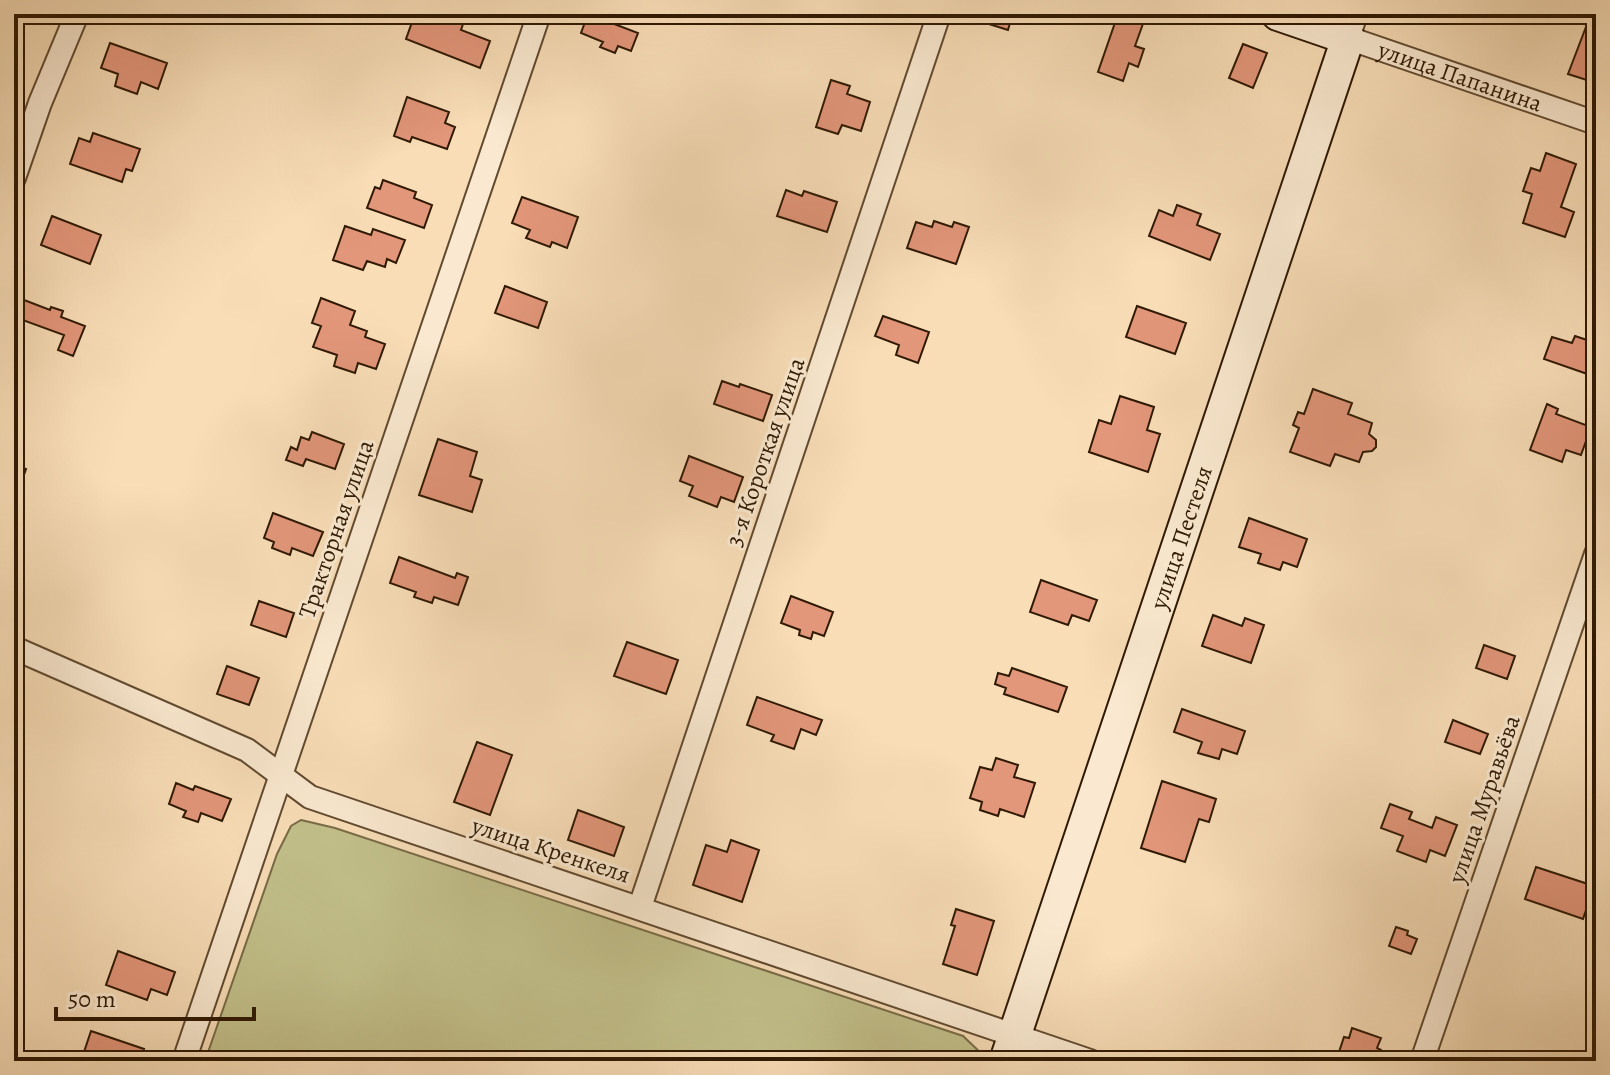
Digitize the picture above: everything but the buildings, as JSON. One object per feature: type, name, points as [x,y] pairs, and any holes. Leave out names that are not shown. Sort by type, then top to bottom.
[{"type":"street","points":[[14,178],[40,103],[77,14]]},
{"type":"street","name":"Тракторная улица","points":[[184,1061],[539,14]]},
{"type":"street","name":"3-я Короткая улица","points":[[640,907],[939,14]]},
{"type":"street","name":"улица Папанина","points":[[1278,14],[1352,26],[1596,123]]},
{"type":"street","name":"улица Пестеля","points":[[1011,1048],[1352,26]]},
{"type":"street","name":"улица Муравьёва","points":[[1422,1061],[1596,554]]},
{"type":"street","name":"улица Кренкеля","points":[[14,648],[247,750],[310,797],[640,907],[1011,1048],[1090,1061]]},
{"type":"shaded area","points":[[301,820],[335,828],[963,1036],[983,1055],[982,1061],[205,1061],[277,854],[291,826]]}]
